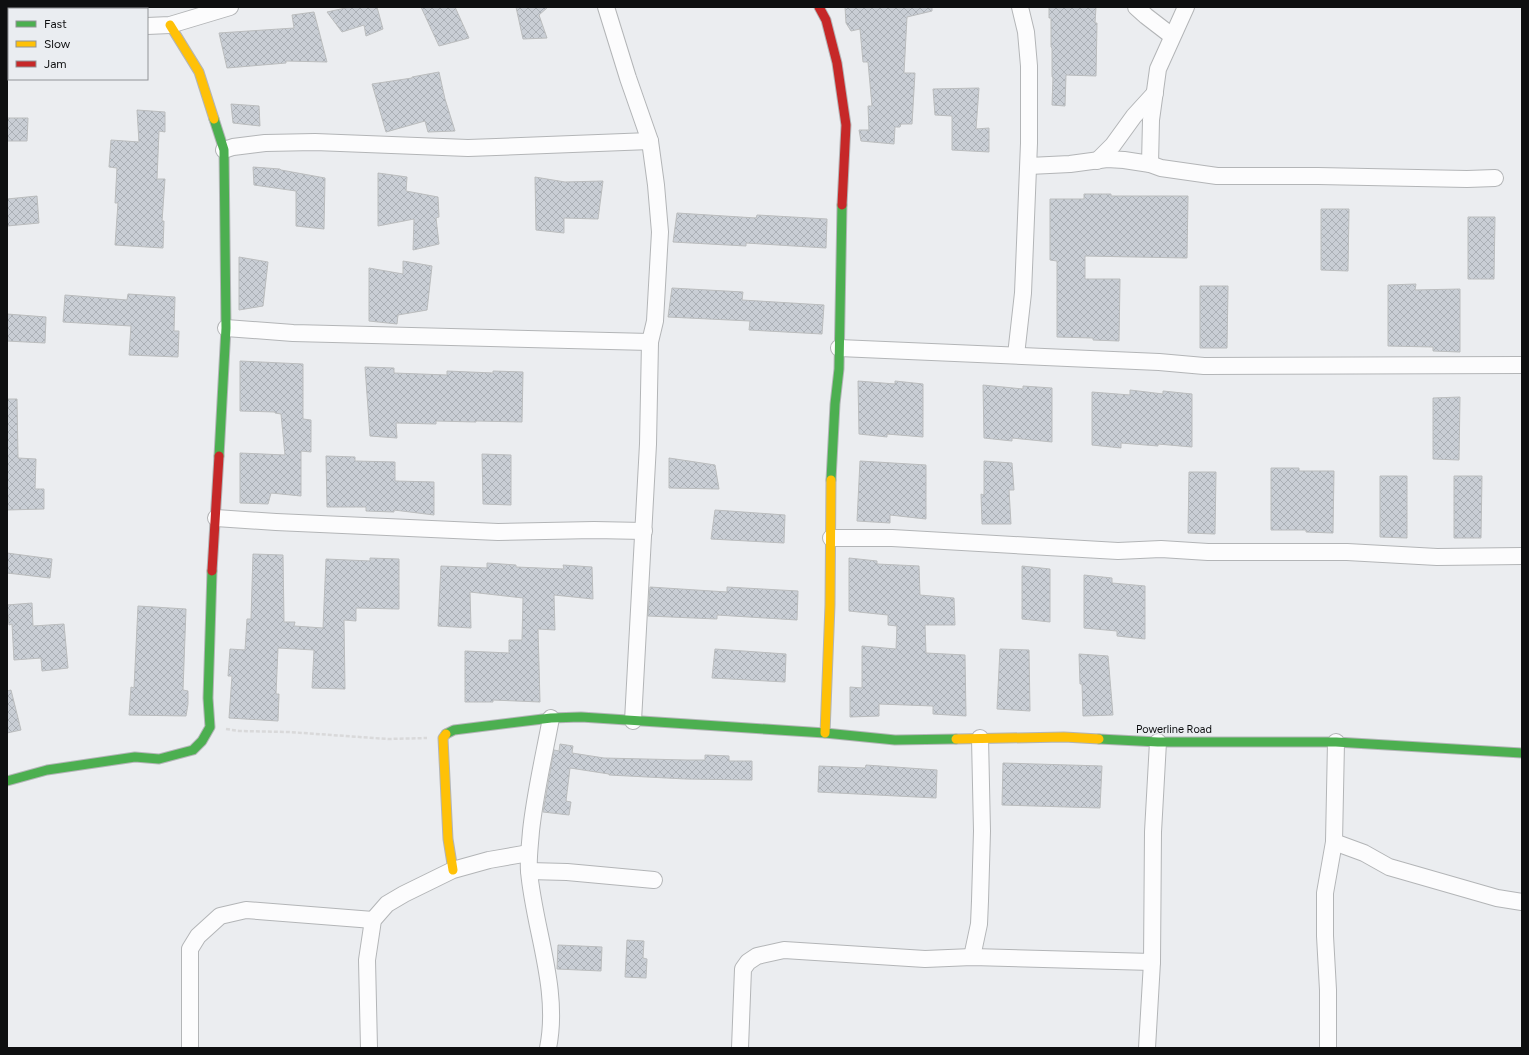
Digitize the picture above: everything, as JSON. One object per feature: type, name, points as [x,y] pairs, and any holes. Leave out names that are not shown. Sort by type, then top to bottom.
[{"type":"street","points":[[148,26],[170,25],[230,7]]},
{"type":"street","points":[[606,7],[628,78],[650,141],[660,232],[655,321],[650,342],[648,444],[633,721]]},
{"type":"street","points":[[819,7],[826,20],[837,62],[846,125],[841,225],[839,348],[831,467],[826,733]]},
{"type":"street","points":[[1016,355],[1023,293],[1029,166],[1029,66],[1026,32],[1020,7]]},
{"type":"street","points":[[1136,7],[1172,36]]},
{"type":"street","points":[[1150,164],[1151,120],[1158,69],[1186,7]]},
{"type":"street","points":[[7,781],[47,770],[135,757],[159,759],[193,750],[202,741],[210,727],[208,698],[209,650],[226,328],[224,150],[199,72],[170,25]]},
{"type":"street","points":[[1097,161],[1113,145],[1134,116],[1155,93]]},
{"type":"street","points":[[224,150],[233,147],[265,142],[315,142],[468,148],[650,141]]},
{"type":"street","points":[[1029,166],[1124,160],[1150,164],[1161,168],[1217,176],[1494,178]]},
{"type":"street","points":[[226,328],[293,333],[650,342]]},
{"type":"street","points":[[839,348],[1159,362],[1204,366],[1522,365]]},
{"type":"street","points":[[216,518],[498,532],[567,530],[644,531]]},
{"type":"street","points":[[830,538],[892,538],[1118,551],[1347,552],[1437,557],[1522,556]]},
{"type":"street","name":"Powerline Road","points":[[443,738],[447,733],[454,730],[581,716],[633,721],[826,733],[895,740],[1064,737],[1158,742],[1336,742],[1522,753]]},
{"type":"street","points":[[548,1048],[551,1034],[546,963],[535,910],[529,871],[529,853],[534,806],[552,718]]},
{"type":"street","points":[[443,738],[448,840],[453,870]]},
{"type":"street","points":[[972,957],[979,924],[980,901],[982,830],[980,738]]},
{"type":"street","points":[[1147,1048],[1152,962],[1153,832],[1158,742]]},
{"type":"street","points":[[1328,1048],[1328,990],[1324,936],[1325,893],[1334,842],[1336,742]]},
{"type":"street","points":[[1334,842],[1364,853],[1389,867],[1497,898],[1522,902]]},
{"type":"street","points":[[369,1048],[367,960],[373,920],[387,904],[426,882],[453,870],[489,860],[529,853]]},
{"type":"street","points":[[529,871],[567,872],[654,880]]},
{"type":"street","points":[[190,1048],[190,950],[198,936],[220,916],[246,910],[373,920]]},
{"type":"street","points":[[740,1048],[743,969],[748,962],[757,956],[784,950],[925,959],[972,957],[1152,962]]},
{"type":"path","points":[[210,727],[239,731],[289,732],[388,739],[443,738]]},
{"type":"building","points":[[350,7],[377,7],[383,29],[366,36],[364,25],[342,32],[327,12]]},
{"type":"building","points":[[421,7],[455,7],[469,38],[439,46]]},
{"type":"building","points":[[516,7],[548,7],[539,15],[547,38],[523,39]]},
{"type":"building","points":[[845,7],[932,7],[932,11],[907,17],[904,73],[915,73],[912,124],[901,124],[900,127],[895,127],[894,144],[861,141],[859,130],[869,130],[868,106],[872,106],[868,62],[863,62],[860,29],[851,31],[846,23]]},
{"type":"building","points":[[1049,7],[1096,7],[1096,76],[1066,75],[1065,106],[1052,105],[1053,77],[1051,18],[1049,18]]},
{"type":"building","points":[[314,12],[327,62],[286,61],[286,63],[227,68],[219,33],[294,28],[292,15]]},
{"type":"building","points":[[439,72],[445,99],[455,131],[428,132],[425,121],[386,132],[372,84]]},
{"type":"building","points":[[979,88],[976,129],[989,128],[989,152],[952,150],[952,116],[935,115],[933,89]]},
{"type":"building","points":[[231,104],[259,106],[260,126],[233,123]]},
{"type":"building","points":[[137,110],[165,112],[165,132],[159,131],[157,179],[165,179],[162,221],[164,221],[163,248],[115,245],[118,203],[115,203],[117,168],[109,167],[111,140],[139,142]]},
{"type":"building","points":[[7,118],[28,118],[27,141],[7,141]]},
{"type":"building","points":[[253,167],[280,169],[325,178],[324,229],[296,226],[296,191],[254,185]]},
{"type":"building","points":[[378,173],[407,177],[406,191],[438,197],[439,217],[436,218],[439,244],[413,250],[414,219],[378,226]]},
{"type":"building","points":[[535,177],[565,182],[603,181],[598,219],[564,218],[564,233],[536,230]]},
{"type":"building","points":[[1084,194],[1111,194],[1111,196],[1188,196],[1187,258],[1085,256],[1085,279],[1120,279],[1119,341],[1093,340],[1093,338],[1057,337],[1057,261],[1050,260],[1050,199],[1084,199]]},
{"type":"building","points":[[37,196],[39,223],[7,226],[7,199]]},
{"type":"building","points":[[1321,209],[1349,209],[1348,271],[1321,270]]},
{"type":"building","points":[[677,213],[756,218],[757,215],[827,219],[826,248],[746,243],[746,246],[673,242]]},
{"type":"building","points":[[1468,217],[1495,217],[1494,279],[1468,279]]},
{"type":"building","points":[[239,257],[268,262],[263,306],[239,310]]},
{"type":"building","points":[[403,261],[432,266],[427,310],[398,315],[397,324],[369,321],[369,268],[403,274]]},
{"type":"building","points":[[1416,284],[1415,290],[1460,289],[1460,352],[1433,351],[1433,347],[1388,346],[1388,285]]},
{"type":"building","points":[[1200,286],[1228,286],[1227,348],[1200,348]]},
{"type":"building","points":[[672,288],[743,292],[742,300],[824,305],[822,334],[749,330],[750,321],[668,317]]},
{"type":"building","points":[[128,294],[175,297],[174,331],[179,331],[178,357],[129,355],[131,326],[63,322],[65,295],[127,300]]},
{"type":"building","points":[[7,314],[46,317],[45,343],[7,341]]},
{"type":"building","points":[[240,361],[303,364],[303,419],[311,420],[311,452],[301,451],[301,496],[271,493],[268,504],[240,503],[240,453],[285,455],[281,414],[275,412],[240,411]]},
{"type":"building","points":[[365,367],[394,368],[394,373],[447,375],[447,371],[493,373],[493,371],[523,372],[522,422],[436,421],[436,424],[396,423],[397,438],[370,436]]},
{"type":"building","points":[[858,381],[895,384],[895,381],[923,384],[923,437],[887,434],[887,437],[859,434]]},
{"type":"building","points":[[983,385],[1023,389],[1023,386],[1052,388],[1052,442],[1012,438],[1012,441],[984,438]]},
{"type":"building","points":[[1130,390],[1163,394],[1163,391],[1192,394],[1192,447],[1121,443],[1121,448],[1092,445],[1092,392],[1130,395]]},
{"type":"building","points":[[1460,397],[1459,460],[1433,459],[1433,398]]},
{"type":"building","points":[[7,399],[17,399],[18,458],[36,459],[35,489],[44,489],[44,509],[7,510]]},
{"type":"building","points":[[482,454],[511,455],[511,505],[483,504]]},
{"type":"building","points":[[326,456],[355,457],[355,461],[395,462],[395,481],[434,482],[434,515],[394,510],[394,512],[366,511],[366,507],[327,507]]},
{"type":"building","points":[[669,458],[715,465],[719,489],[669,488]]},
{"type":"building","points":[[860,461],[926,465],[926,519],[890,515],[890,523],[857,521]]},
{"type":"building","points":[[984,461],[1012,463],[1014,490],[1009,490],[1011,524],[982,524],[981,494],[984,495]]},
{"type":"building","points":[[1271,468],[1299,468],[1299,471],[1334,471],[1333,533],[1306,532],[1306,530],[1271,530]]},
{"type":"building","points":[[1189,472],[1216,472],[1215,534],[1188,533]]},
{"type":"building","points":[[1380,476],[1407,476],[1407,538],[1380,537]]},
{"type":"building","points":[[1454,476],[1482,476],[1481,538],[1454,538]]},
{"type":"building","points":[[715,510],[785,515],[784,543],[711,539]]},
{"type":"building","points":[[7,553],[52,559],[50,578],[7,573]]},
{"type":"building","points":[[253,554],[283,555],[284,622],[295,622],[294,626],[323,628],[326,559],[370,561],[370,558],[399,559],[399,609],[356,608],[356,621],[344,620],[345,689],[312,688],[314,650],[278,648],[276,694],[279,694],[278,721],[229,718],[232,676],[228,676],[230,649],[245,650],[247,619],[251,619]]},
{"type":"building","points":[[849,558],[877,561],[877,564],[919,566],[920,595],[954,598],[955,625],[925,625],[926,653],[965,655],[966,716],[933,714],[933,706],[879,704],[879,716],[850,717],[850,687],[862,688],[862,646],[896,649],[897,626],[888,625],[888,615],[849,611]]},
{"type":"building","points":[[487,563],[516,565],[516,567],[564,569],[563,565],[592,567],[593,599],[554,595],[555,630],[538,629],[540,702],[493,700],[493,702],[465,702],[465,651],[509,653],[509,640],[522,640],[523,598],[470,592],[471,628],[438,626],[441,566],[487,568]]},
{"type":"building","points":[[1022,566],[1050,569],[1050,622],[1022,619]]},
{"type":"building","points":[[1084,575],[1112,578],[1112,583],[1145,586],[1145,639],[1117,636],[1117,631],[1084,628]]},
{"type":"building","points":[[650,587],[727,592],[727,587],[798,591],[797,620],[717,615],[717,619],[648,616]]},
{"type":"building","points":[[32,603],[33,626],[64,624],[68,668],[42,671],[41,658],[14,660],[12,624],[9,625],[7,605]]},
{"type":"building","points":[[138,606],[186,609],[183,690],[188,691],[186,716],[129,715],[131,687],[134,688]]},
{"type":"building","points":[[715,649],[786,654],[785,682],[712,678]]},
{"type":"building","points":[[1000,649],[1029,650],[1030,711],[997,709]]},
{"type":"building","points":[[1079,654],[1108,656],[1113,715],[1083,716]]},
{"type":"building","points":[[11,690],[21,730],[7,733],[7,691]]},
{"type":"building","points":[[560,744],[573,746],[572,753],[604,758],[705,760],[705,755],[729,756],[729,761],[752,761],[752,780],[686,779],[609,775],[570,768],[566,801],[571,802],[569,815],[543,812],[554,750],[559,751]]},
{"type":"building","points":[[1003,763],[1102,766],[1100,808],[1002,805]]},
{"type":"building","points":[[866,765],[937,770],[936,798],[818,792],[819,766],[865,768]]},
{"type":"building","points":[[627,940],[644,941],[643,958],[647,959],[646,978],[625,977]]},
{"type":"building","points":[[558,945],[602,947],[601,971],[557,969]]},
{"type":"traffic: fast","points":[[214,119],[224,150],[226,328],[219,456]]},
{"type":"traffic: fast","points":[[831,480],[835,404],[839,369],[842,205]]},
{"type":"traffic: fast","points":[[7,781],[47,770],[135,757],[159,759],[193,750],[202,741],[210,727],[208,698],[212,571]]},
{"type":"traffic: fast","points":[[446,734],[454,730],[551,718],[581,717],[825,733],[895,740],[956,739]]},
{"type":"traffic: fast","points":[[1099,739],[1158,742],[1336,742],[1522,753]]},
{"type":"traffic: slow","points":[[170,25],[199,72],[214,119]]},
{"type":"traffic: slow","points":[[825,733],[830,605],[831,480]]},
{"type":"traffic: slow","points":[[446,734],[443,738],[448,839],[453,870]]},
{"type":"traffic: slow","points":[[956,739],[1064,737],[1099,739]]},
{"type":"traffic: jam","points":[[819,7],[826,20],[837,63],[846,125],[842,205]]},
{"type":"traffic: jam","points":[[212,571],[219,456]]}]
